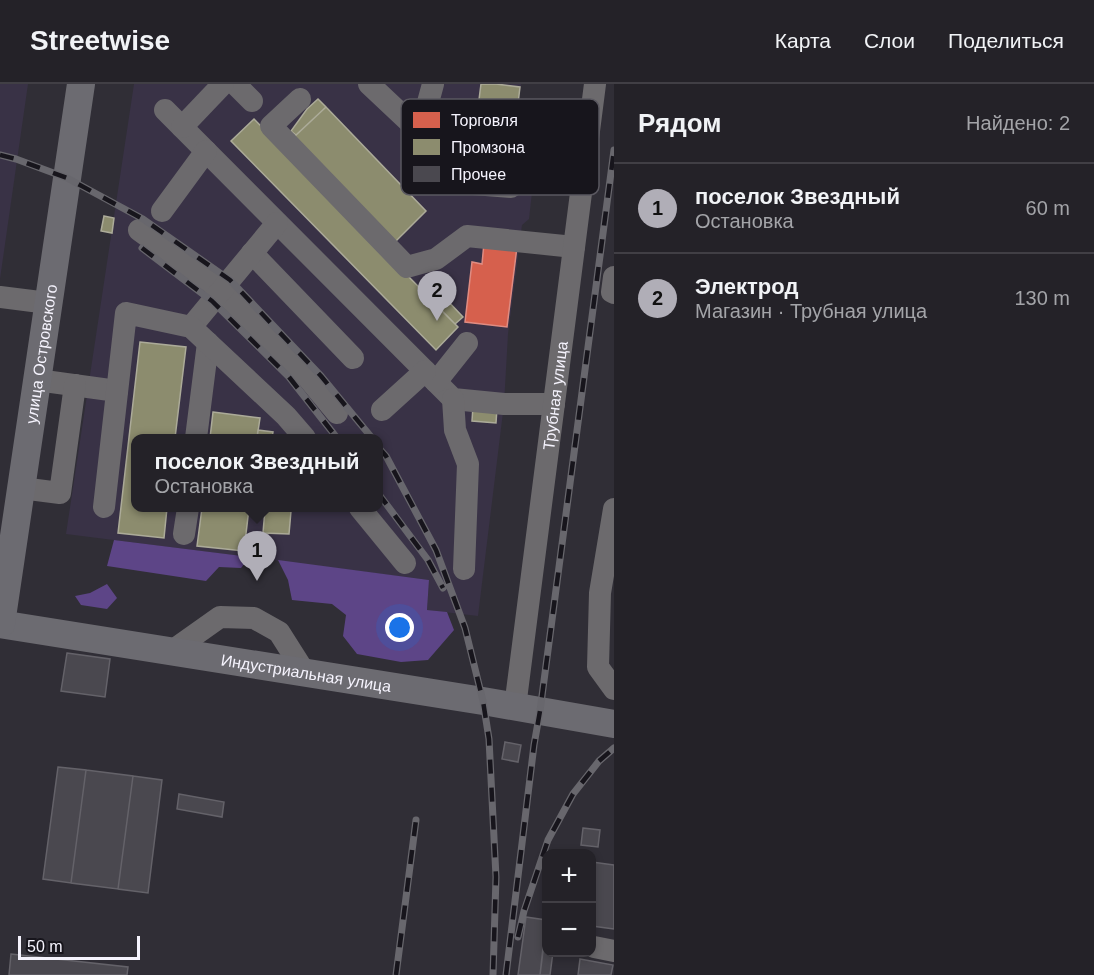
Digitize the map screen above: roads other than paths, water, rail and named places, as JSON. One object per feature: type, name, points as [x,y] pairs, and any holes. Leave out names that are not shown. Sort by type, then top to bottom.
[{"type":"main road","name":"улица Островского","points":[[0,624],[81,84]]},
{"type":"main road","name":"Индустриальная улица","points":[[0,624],[515,707],[610,717]]},
{"type":"street","points":[[182,127],[223,84]]},
{"type":"street","points":[[235,84],[252,101]]},
{"type":"street","points":[[369,84],[401,114]]},
{"type":"street","points":[[429,99],[433,84]]},
{"type":"street","name":"Трубная улица","points":[[593,99],[595,84]]},
{"type":"street","points":[[300,99],[272,126],[407,267],[436,259],[467,236],[574,247]]},
{"type":"street","points":[[165,110],[453,399],[504,404],[554,404]]},
{"type":"street","points":[[162,211],[206,152]]},
{"type":"street","name":"Трубная улица","points":[[515,707],[581,195]]},
{"type":"street","points":[[191,327],[277,223]]},
{"type":"street","points":[[139,230],[221,290],[308,378],[337,413]]},
{"type":"street","points":[[252,253],[353,358]]},
{"type":"street","points":[[614,277],[612,292],[614,293]]},
{"type":"street","points":[[0,297],[48,303]]},
{"type":"street","points":[[104,507],[126,313],[191,327],[286,416],[301,434]]},
{"type":"street","points":[[197,434],[208,343]]},
{"type":"street","points":[[382,410],[430,376],[467,343]]},
{"type":"street","points":[[37,380],[117,391]]},
{"type":"street","points":[[21,488],[60,493],[75,385]]},
{"type":"street","points":[[453,399],[455,430],[468,464],[464,569]]},
{"type":"street","points":[[284,434],[286,416]]},
{"type":"street","points":[[614,509],[600,593],[598,668],[614,689]]},
{"type":"street","points":[[184,534],[187,512]]},
{"type":"street","points":[[364,512],[405,563]]},
{"type":"street","points":[[172,651],[220,617],[254,618],[279,632],[305,673]]},
{"type":"railway","points":[[506,975],[534,745],[614,150]]},
{"type":"railway","points":[[0,155],[67,178],[143,219],[230,280],[321,376],[369,434]]},
{"type":"railway","points":[[142,248],[212,301],[289,377],[334,434]]},
{"type":"railway","points":[[383,453],[436,550],[465,628],[483,701],[489,739],[496,877],[493,975]]},
{"type":"railway","points":[[383,500],[428,560],[443,588]]},
{"type":"railway","points":[[518,937],[524,911],[548,840],[573,794],[599,761],[614,748]]},
{"type":"railway","points":[[396,975],[416,820]]},
{"type":"place","name":"Электрод","points":[[437,321]]},
{"type":"place","name":"поселок Звездный","points":[[257,581]]}]
